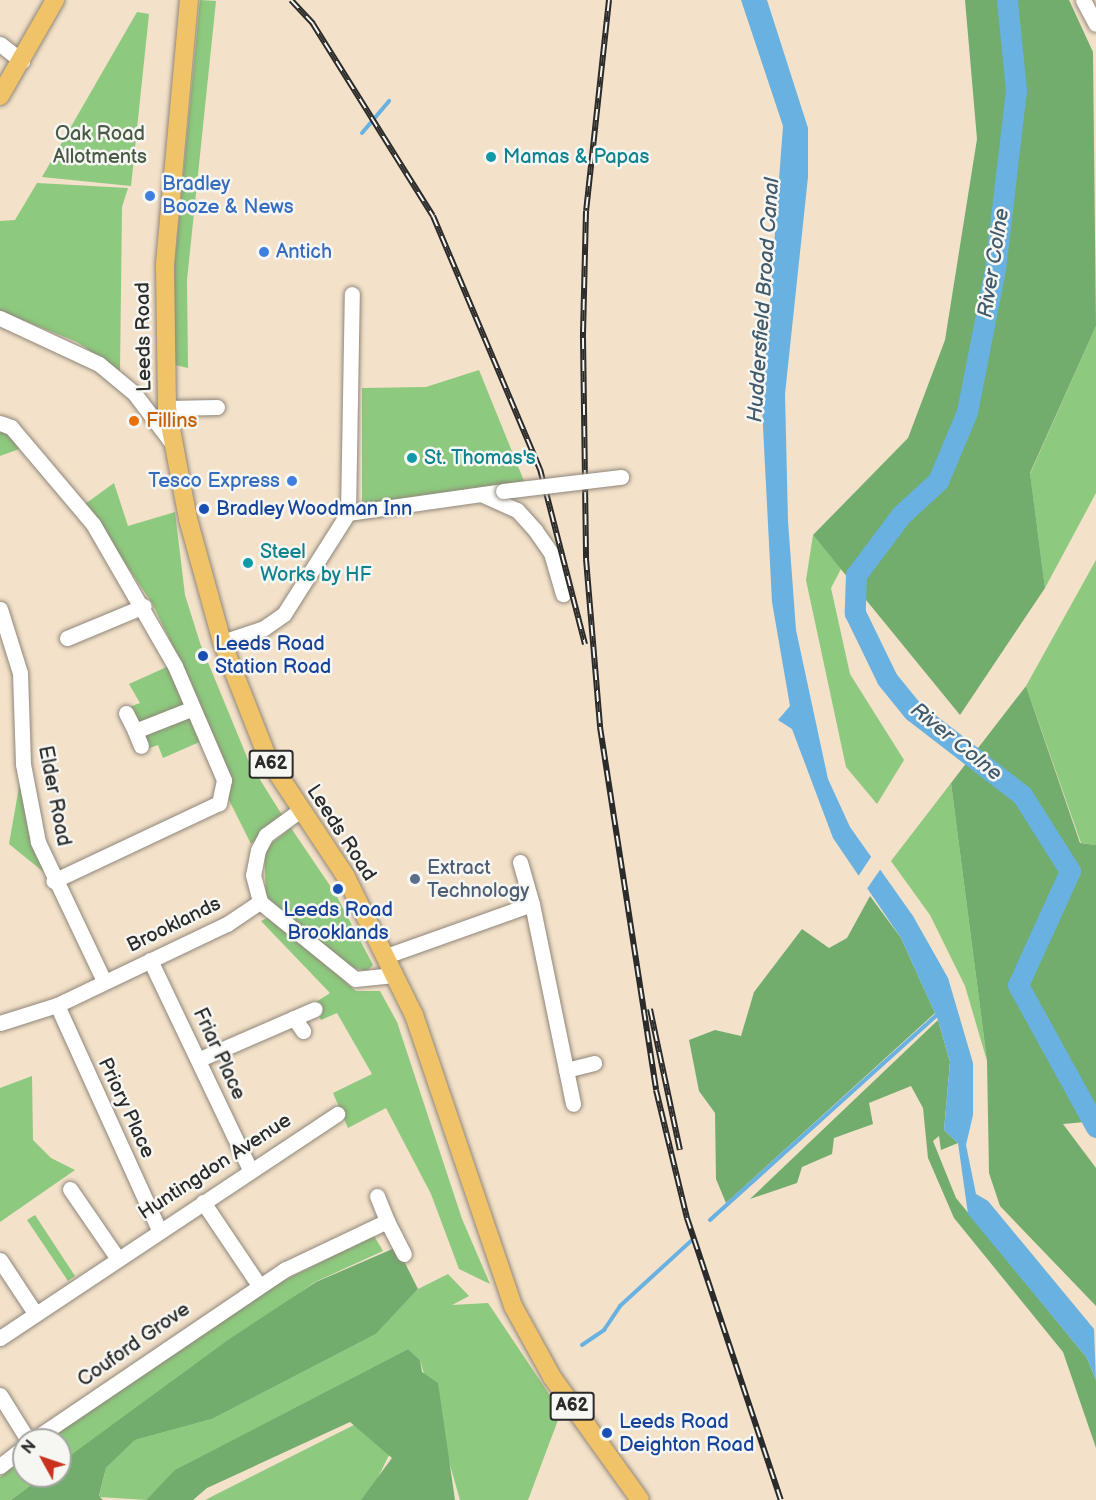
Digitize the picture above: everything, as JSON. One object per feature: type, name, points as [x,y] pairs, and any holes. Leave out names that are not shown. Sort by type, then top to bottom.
[{"type":"main road","points":[[0,96],[55,0]]},
{"type":"main road","name":"Leeds Road","points":[[189,0],[165,265],[168,408],[172,442],[222,642],[249,719],[299,811],[346,877],[386,956],[465,1155],[513,1306],[552,1377],[640,1500]]},
{"type":"street","points":[[1083,0],[1096,24]]},
{"type":"street","points":[[0,44],[22,61]]},
{"type":"street","points":[[222,642],[264,628],[284,614],[348,513],[352,294]]},
{"type":"street","points":[[0,318],[99,364],[134,393],[172,442]]},
{"type":"street","points":[[168,408],[218,407]]},
{"type":"street","points":[[0,423],[11,427],[93,524],[144,606],[193,708],[224,780],[219,802],[53,881]]},
{"type":"street","points":[[348,513],[621,477]]},
{"type":"street","points":[[483,495],[517,510],[536,530],[551,554],[563,594]]},
{"type":"street","points":[[67,638],[144,606]]},
{"type":"street","name":"Elder Road","points":[[0,609],[20,673],[29,797],[53,881],[104,981]]},
{"type":"street","points":[[135,731],[193,708]]},
{"type":"street","points":[[126,713],[141,746]]},
{"type":"street","points":[[299,811],[266,835],[258,850],[253,874],[260,902],[355,979],[394,975]]},
{"type":"street","points":[[520,861],[532,904],[573,1104]]},
{"type":"street","name":"Brooklands","points":[[0,1023],[57,1005],[150,960],[260,902]]},
{"type":"street","points":[[386,956],[532,904]]},
{"type":"street","name":"Friar Place","points":[[150,960],[200,1059],[249,1168]]},
{"type":"street","name":"Priory Place","points":[[57,1005],[158,1228]]},
{"type":"street","points":[[200,1059],[299,1024],[315,1009]]},
{"type":"street","points":[[566,1070],[594,1063]]},
{"type":"street","name":"Huntingdon Avenue","points":[[0,1338],[158,1228],[203,1202],[249,1168],[337,1114]]},
{"type":"street","points":[[70,1189],[116,1256]]},
{"type":"street","points":[[377,1196],[404,1254]]},
{"type":"street","points":[[203,1202],[258,1284]]},
{"type":"street","name":"Couford Grove","points":[[50,1428],[258,1284],[387,1221]]},
{"type":"street","points":[[0,1260],[35,1313]]},
{"type":"street","points":[[0,1395],[21,1428]]},
{"type":"street","points":[[0,1466],[12,1456]]},
{"type":"green space","points":[[200,0],[216,1],[187,280],[188,368],[175,365],[174,271]]},
{"type":"green space","points":[[965,0],[1069,0],[1093,52],[1096,326],[1030,473],[1045,588],[960,715],[813,535],[908,438],[945,340],[977,139]]},
{"type":"green space","name":"Oak Road Allotments","points":[[137,12],[149,14],[131,186],[42,177]]},
{"type":"green space","points":[[37,183],[128,188],[122,207],[120,371],[77,342],[0,311],[0,221],[15,220]]},
{"type":"green space","points":[[1096,326],[1096,493],[1045,588],[1030,474]]},
{"type":"green space","points":[[479,370],[524,481],[362,506],[362,388],[426,387]]},
{"type":"green space","points":[[0,430],[8,433],[22,448],[0,456]]},
{"type":"green space","points":[[114,483],[128,526],[175,512],[185,595],[200,643],[249,762],[282,815],[251,844],[228,798],[227,773],[211,737],[163,758],[158,745],[142,751],[121,710],[140,703],[129,684],[180,661],[152,603],[85,504]]},
{"type":"green space","points":[[813,535],[841,569],[831,588],[850,674],[904,760],[877,804],[846,767],[806,580]]},
{"type":"green space","points":[[1096,560],[1096,845],[1081,843],[1026,686]]},
{"type":"green space","points":[[1026,686],[1080,843],[1096,845],[1096,1121],[1063,1124],[1096,1168],[1096,1306],[1000,1206],[989,1173],[987,1061],[951,783]]},
{"type":"green space","points":[[23,764],[51,878],[9,844]]},
{"type":"green space","points":[[951,783],[987,1061],[965,986],[930,915],[891,861]]},
{"type":"green space","points":[[291,828],[335,893],[373,965],[367,971],[343,966],[266,896],[264,849]]},
{"type":"green space","points":[[870,896],[901,938],[935,1013],[726,1203],[716,1179],[715,1113],[699,1091],[689,1040],[715,1030],[741,1036],[754,992],[802,929],[829,948],[847,938]]},
{"type":"green space","points":[[269,917],[356,991],[380,991],[397,1022],[462,1219],[490,1284],[459,1269],[431,1194],[386,1108],[348,1128],[333,1093],[372,1074],[337,1013],[321,1020],[313,1004],[330,993],[261,921]]},
{"type":"green space","points":[[938,1020],[950,1062],[944,1130],[958,1143],[941,1150],[939,1136],[933,1141],[956,1198],[1087,1358],[1096,1380],[1096,1448],[1063,1352],[954,1218],[928,1158],[923,1108],[911,1086],[869,1103],[873,1124],[834,1138],[832,1154],[802,1167],[797,1183],[750,1199]]},
{"type":"green space","points":[[32,1076],[33,1140],[51,1158],[75,1170],[0,1222],[0,1088]]},
{"type":"green space","points":[[35,1215],[75,1276],[68,1281],[27,1220]]},
{"type":"green space","points":[[374,1236],[383,1251],[315,1282],[72,1454],[72,1428],[65,1428],[269,1288]]},
{"type":"green space","points":[[397,1247],[418,1289],[376,1334],[212,1419],[135,1440],[106,1468],[99,1496],[103,1500],[11,1500],[27,1488],[72,1488],[72,1454],[228,1340],[316,1282]]},
{"type":"green space","points":[[448,1274],[469,1296],[452,1305],[488,1303],[561,1412],[528,1500],[460,1500],[420,1360],[408,1349],[176,1470],[146,1500],[99,1497],[106,1468],[135,1440],[212,1419],[376,1334],[418,1289]]},
{"type":"green space","points":[[408,1349],[420,1360],[422,1372],[438,1383],[455,1500],[361,1500],[392,1458],[350,1422],[207,1488],[193,1500],[146,1500],[175,1470]]},
{"type":"green space","points":[[358,1423],[390,1453],[367,1500],[205,1500]]},
{"type":"green space","points":[[12,1468],[12,1488],[27,1488],[11,1500],[0,1500],[0,1477]]},
{"type":"water","points":[[741,0],[767,0],[808,128],[808,177],[785,394],[788,521],[796,630],[828,779],[850,827],[913,916],[948,978],[973,1063],[973,1115],[966,1145],[976,1194],[988,1201],[1094,1329],[1096,1380],[1087,1358],[968,1214],[958,1143],[944,1130],[950,1062],[938,1020],[901,938],[833,838],[792,729],[778,720],[790,706],[772,602],[762,407],[783,126]]},
{"type":"pier","points":[[873,854],[882,867],[864,893],[855,881]]},
{"type":"waterway","name":"River Colne","points":[[1007,0],[1016,90],[995,269],[967,412],[938,481],[901,515],[856,575],[855,613],[887,679],[913,711],[1022,795],[1070,871],[1018,985],[1096,1127]]},
{"type":"waterway","points":[[362,133],[389,101]]},
{"type":"waterway","points":[[710,1220],[939,1013]]},
{"type":"waterway","points":[[582,1345],[604,1330],[620,1306],[691,1241]]},
{"type":"railway","points":[[291,0],[313,24],[433,216],[540,469],[585,644]]},
{"type":"railway","points":[[609,0],[586,211],[583,338],[586,559],[600,727],[656,1090],[687,1218],[781,1500]]},
{"type":"railway","points":[[650,1009],[680,1150]]},
{"type":"place","name":"Mamas & Papas","points":[[491,157]]},
{"type":"place","name":"Bradley Booze & News","points":[[150,196]]},
{"type":"place","name":"Antich","points":[[264,252]]},
{"type":"place","name":"Fillins","points":[[134,421]]},
{"type":"place","name":"St. Thomas's","points":[[412,458]]},
{"type":"place","name":"Tesco Express","points":[[292,481]]},
{"type":"place","name":"Bradley Woodman Inn","points":[[204,509]]},
{"type":"place","name":"Steel Works by HF","points":[[248,563]]},
{"type":"place","name":"Leeds Road Station Road","points":[[203,656]]},
{"type":"place","name":"Extract Technology","points":[[415,879]]},
{"type":"place","name":"Leeds Road Brooklands","points":[[338,889]]},
{"type":"place","name":"Leeds Road Deighton Road","points":[[607,1433]]},
{"type":"water label","name":"Huddersfield Broad Canal","points":[[764,300]]}]
